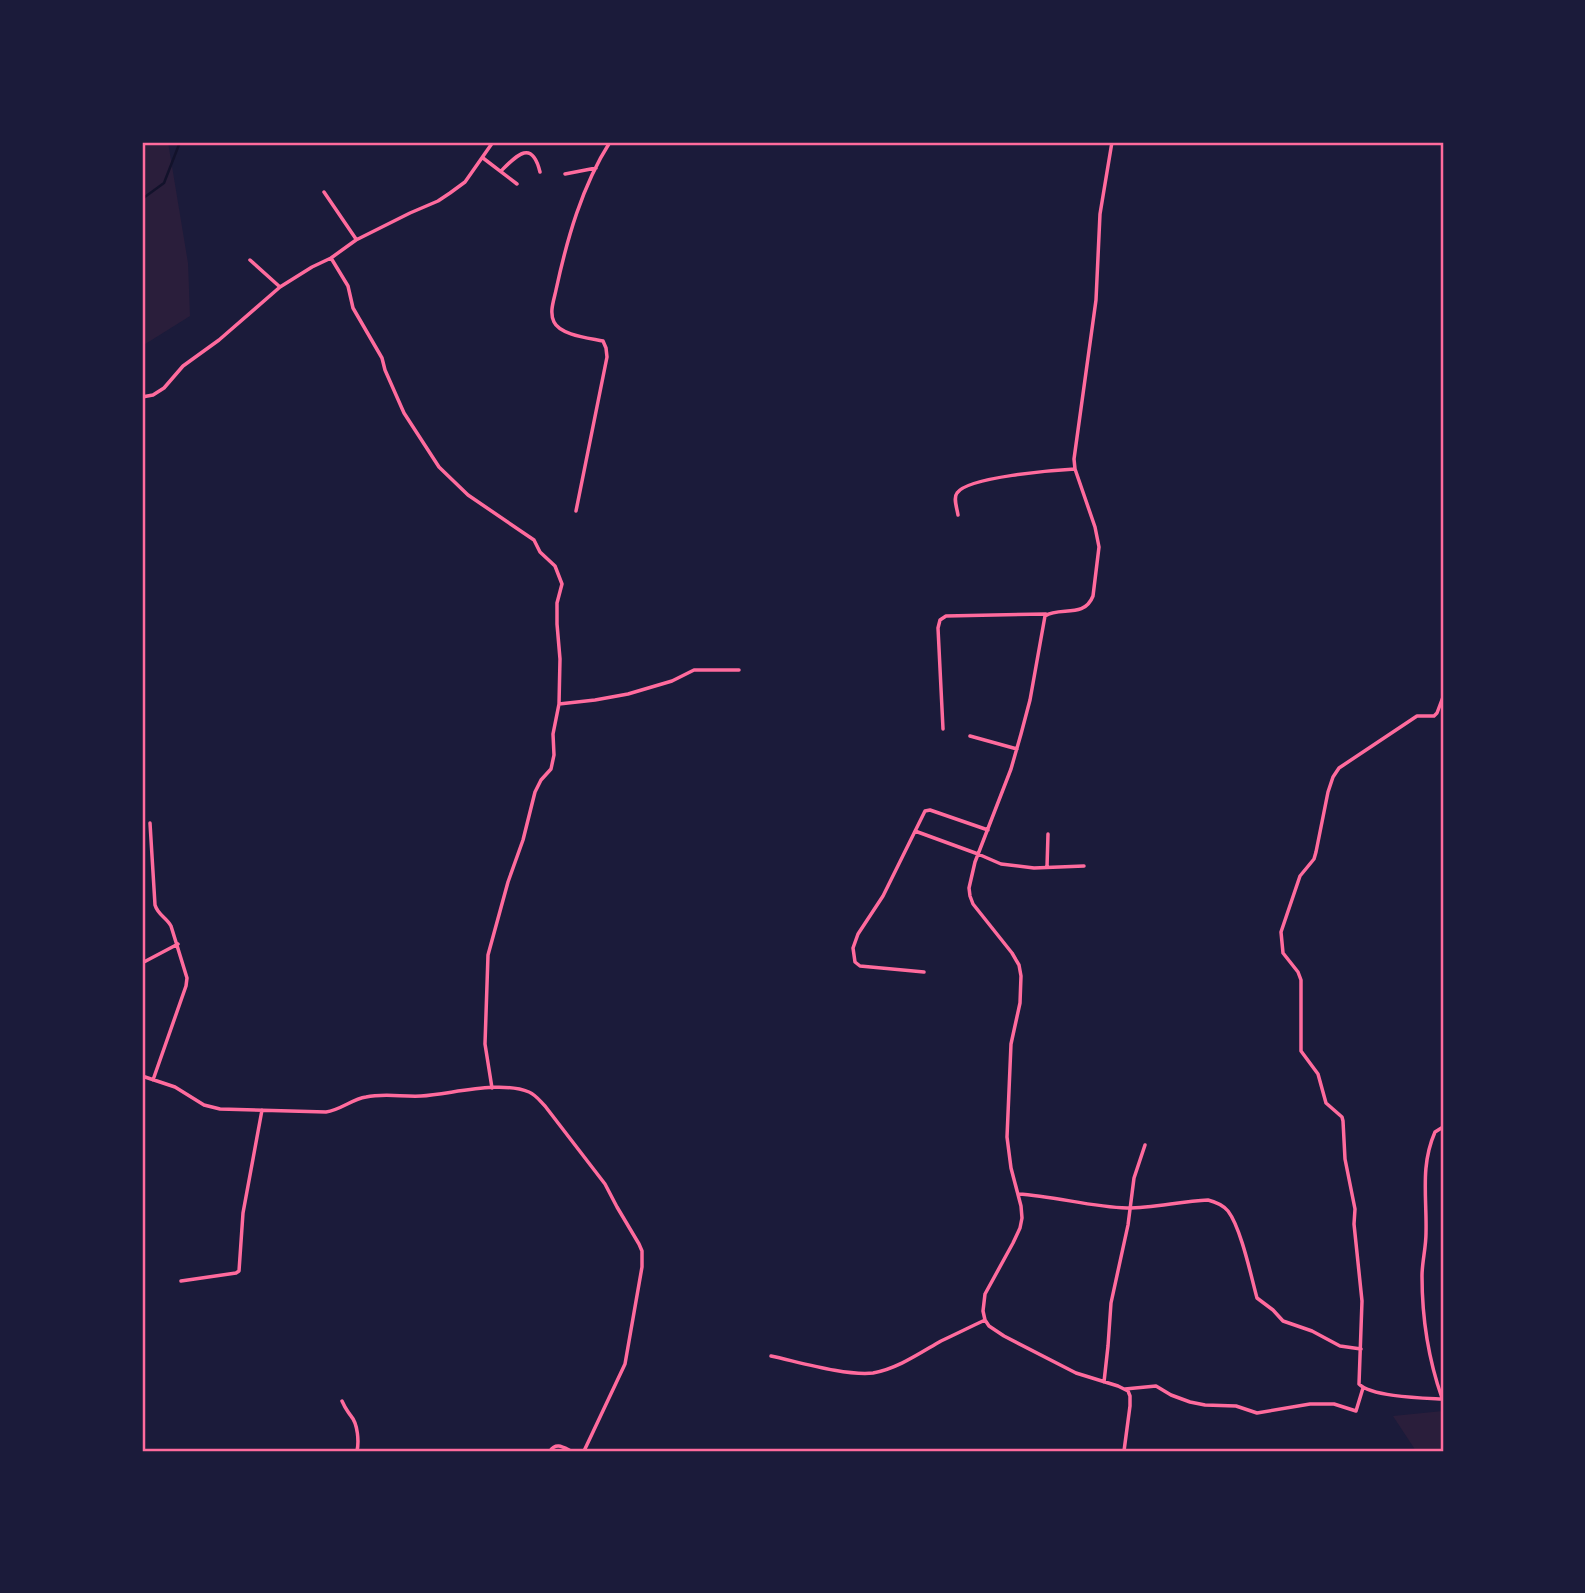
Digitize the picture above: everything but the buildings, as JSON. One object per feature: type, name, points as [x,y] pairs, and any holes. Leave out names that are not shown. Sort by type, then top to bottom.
[{"type":"street","points":[[142,397],[153,395],[164,388],[183,366],[219,340],[280,287],[331,258],[356,240],[438,201],[465,182],[493,142]]},
{"type":"street","points":[[576,511],[607,357],[606,348],[603,341],[565,332],[559,328],[554,323],[552,312],[572,228],[596,168],[610,142]]},
{"type":"street","points":[[943,729],[938,628],[940,620],[946,617],[1046,614],[1082,608],[1093,596],[1099,547],[1075,469],[1075,445],[1096,300],[1100,214],[1112,142]]},
{"type":"street","points":[[501,171],[516,156],[530,153],[534,156],[540,172]]},
{"type":"street","points":[[482,158],[517,184]]},
{"type":"street","points":[[565,174],[596,168]]},
{"type":"street","points":[[324,192],[356,240]]},
{"type":"street","points":[[331,258],[348,286],[353,308],[382,358],[396,397],[439,467],[468,495],[533,538],[540,552],[555,566],[562,584],[557,603],[556,624],[559,704],[553,734],[555,751],[551,769],[535,792],[488,955],[485,1044],[492,1088]]},
{"type":"street","points":[[250,260],[280,287]]},
{"type":"street","points":[[958,515],[955,497],[964,487],[1014,475],[1075,469]]},
{"type":"street","points":[[1046,614],[1030,700],[1017,749],[970,883],[971,900],[1012,953],[1019,965],[1021,976],[1020,1003],[1011,1044],[1007,1126],[1009,1157],[1022,1211],[1022,1223],[985,1294],[985,1320],[996,1332],[1076,1373],[1125,1389],[1156,1386],[1171,1395],[1205,1405],[1236,1406],[1258,1413],[1310,1404],[1334,1404],[1356,1411],[1363,1388]]},
{"type":"street","points":[[559,704],[628,694],[672,681],[694,670],[739,670]]},
{"type":"street","points":[[1443,697],[1437,713],[1433,716],[1417,716],[1336,772],[1328,792],[1314,859],[1300,876],[1282,932],[1283,953],[1301,980],[1301,1051],[1316,1071],[1326,1103],[1343,1121],[1345,1158],[1354,1203],[1354,1229],[1362,1301],[1359,1384],[1363,1388],[1443,1399],[1428,1351],[1422,1273],[1426,1234],[1425,1163],[1435,1132],[1443,1127]]},
{"type":"street","points":[[970,736],[1017,749]]},
{"type":"street","points":[[924,972],[860,966],[855,962],[853,948],[858,934],[884,896],[925,811],[930,810],[988,830]]},
{"type":"street","points":[[150,823],[155,905],[159,914],[168,921],[178,944],[187,978],[153,1080]]},
{"type":"street","points":[[915,831],[1001,864],[1047,868],[1084,866]]},
{"type":"street","points":[[1047,868],[1048,834]]},
{"type":"street","points":[[142,963],[178,944]]},
{"type":"street","points":[[142,1076],[175,1087],[208,1107],[262,1110],[326,1112],[366,1097],[425,1096],[492,1088],[512,1088],[534,1095],[605,1184],[642,1251],[642,1267],[625,1364],[584,1451]]},
{"type":"street","points":[[181,1282],[239,1271],[243,1213],[262,1110]]},
{"type":"street","points":[[1104,1382],[1111,1303],[1134,1178],[1145,1144]]},
{"type":"street","points":[[1018,1194],[1130,1208],[1208,1200],[1219,1203],[1227,1210],[1234,1224],[1259,1301],[1283,1321],[1312,1331],[1340,1346],[1361,1349]]},
{"type":"street","points":[[771,1356],[842,1371],[871,1373],[894,1366],[985,1320]]},
{"type":"street","points":[[1124,1451],[1130,1399],[1125,1389]]},
{"type":"street","points":[[342,1401],[346,1412],[353,1419],[358,1439],[357,1451]]},
{"type":"street","points":[[551,1451],[558,1446],[571,1451]]},
{"type":"street","points":[[488,1451],[503,1451]]},
{"type":"shaded area","points":[[142,142],[168,142],[188,263],[190,316],[142,346]]},
{"type":"shaded area","points":[[1443,1411],[1443,1451],[1416,1451],[1393,1416]]},
{"type":"waterway","points":[[142,199],[164,183],[180,142]]}]
